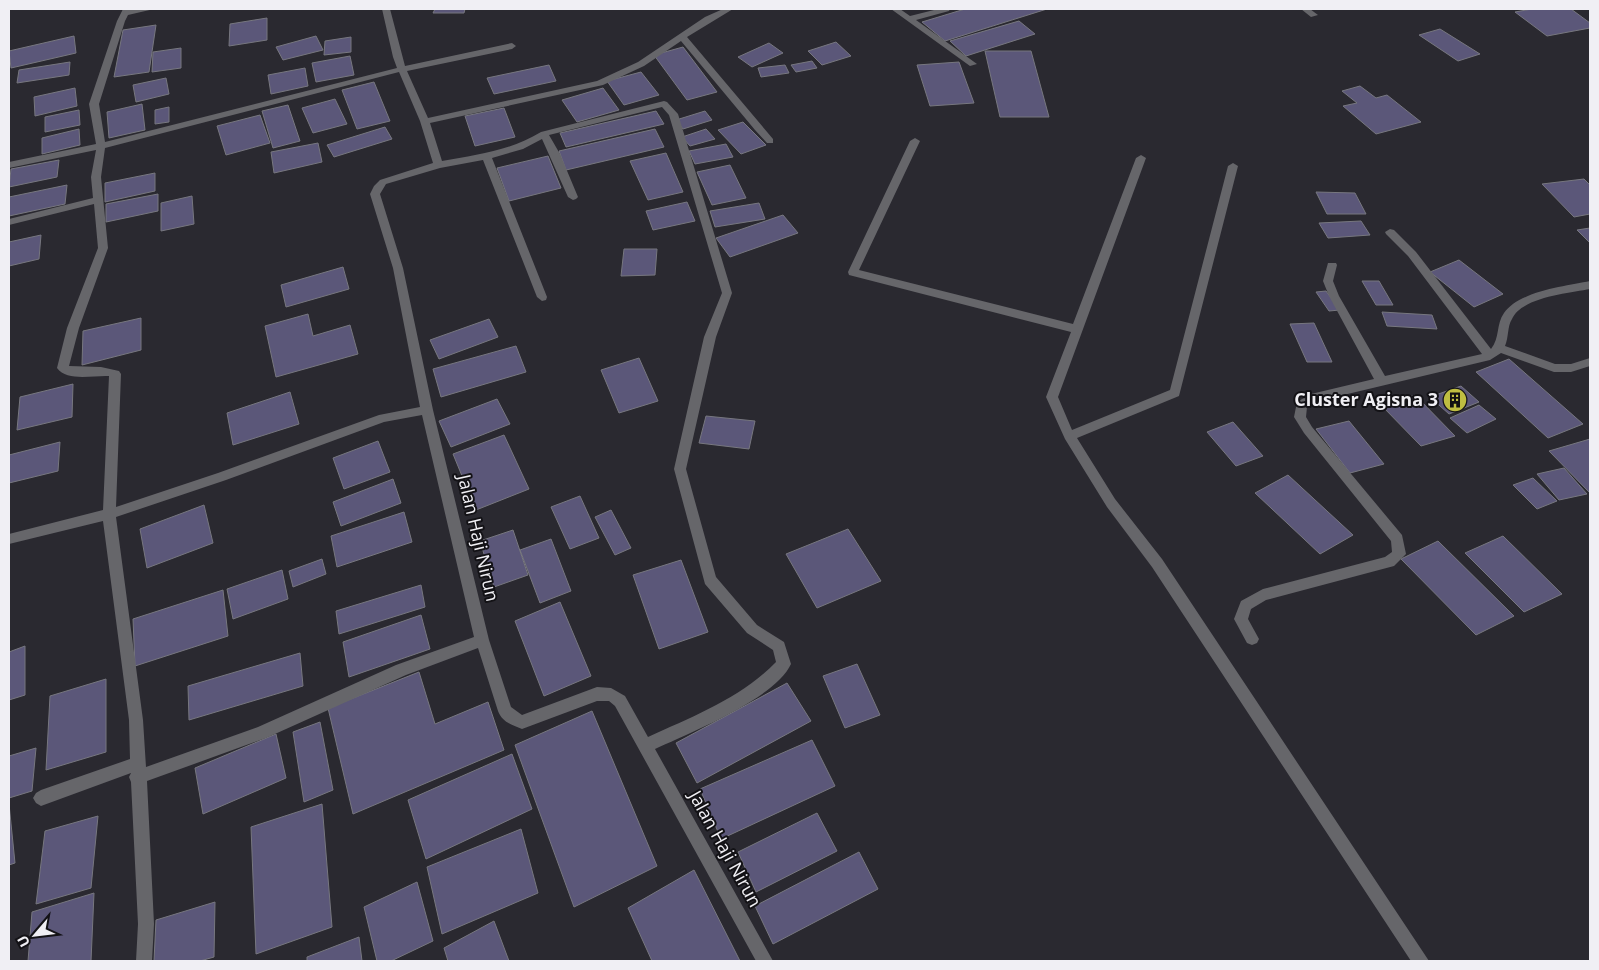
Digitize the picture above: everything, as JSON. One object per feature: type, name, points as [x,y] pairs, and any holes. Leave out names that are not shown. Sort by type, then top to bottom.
[{"type":"street","points":[[144,961],[146,924],[136,720],[109,514],[115,374],[105,370],[74,373],[63,368],[72,328],[103,248],[96,177],[101,146],[94,104],[126,11],[150,9]]},
{"type":"street","points":[[386,9],[392,38],[402,69],[425,121],[438,165],[486,156],[529,143],[544,134],[664,104],[673,114],[727,293],[710,337],[680,469],[710,580],[752,629],[779,646],[784,664],[772,678],[743,699],[645,746]]},
{"type":"street","points":[[425,121],[600,83],[641,64],[708,19],[729,9]]},
{"type":"street","points":[[895,9],[972,64]]},
{"type":"street","points":[[909,19],[946,9]]},
{"type":"street","points":[[1305,9],[1314,15]]},
{"type":"street","points":[[682,37],[702,58],[744,114],[770,141]]},
{"type":"street","points":[[9,165],[101,146],[402,69],[512,46]]},
{"type":"street","points":[[544,134],[555,154],[573,197]]},
{"type":"street","points":[[915,140],[853,272],[1076,329]]},
{"type":"street","points":[[486,156],[542,297]]},
{"type":"street","points":[[1141,158],[1052,397],[1070,436],[1111,503],[1157,564],[1422,961]]},
{"type":"street","name":"Jalan Haji Nirun","points":[[438,165],[383,182],[377,188],[375,194],[398,268],[428,410],[482,640],[505,710],[514,719],[522,722],[598,694],[611,695],[620,701],[765,961]]},
{"type":"street","points":[[1070,436],[1175,393],[1233,166]]},
{"type":"street","points":[[9,222],[98,200]]},
{"type":"street","points":[[1390,232],[1412,254],[1490,356]]},
{"type":"street","points":[[1332,264],[1328,281],[1334,296],[1382,382]]},
{"type":"street","points":[[1252,639],[1242,619],[1246,605],[1263,595],[1389,562],[1399,554],[1396,539],[1308,430],[1300,417],[1301,405],[1311,398],[1490,356],[1500,348],[1507,316],[1515,308],[1536,297],[1590,285]]},
{"type":"street","points":[[1500,348],[1554,368],[1571,368],[1590,362]]},
{"type":"street","points":[[9,539],[109,514],[222,478],[383,418],[428,410]]},
{"type":"street","points":[[41,798],[261,733],[401,670],[482,640]]},
{"type":"building","points":[[435,9],[465,9],[464,13],[433,13]]},
{"type":"building","points":[[965,9],[1047,9],[945,41],[922,22]]},
{"type":"building","points":[[1532,9],[1571,9],[1590,23],[1590,28],[1547,36],[1515,12]]},
{"type":"building","points":[[267,18],[267,40],[229,46],[230,24]]},
{"type":"building","points":[[1019,21],[1035,34],[966,56],[950,41]]},
{"type":"building","points":[[156,25],[149,72],[114,77],[123,30]]},
{"type":"building","points":[[1440,29],[1480,54],[1458,61],[1419,35]]},
{"type":"building","points":[[74,36],[76,53],[11,68],[9,51]]},
{"type":"building","points":[[316,36],[323,50],[283,60],[276,47]]},
{"type":"building","points":[[351,37],[351,52],[324,55],[325,41]]},
{"type":"building","points":[[836,42],[851,56],[822,65],[808,51]]},
{"type":"building","points":[[769,43],[783,53],[752,67],[738,57]]},
{"type":"building","points":[[683,47],[717,92],[687,100],[654,55]]},
{"type":"building","points":[[181,48],[181,68],[152,72],[153,52]]},
{"type":"building","points":[[985,51],[1031,51],[1049,117],[1000,117]]},
{"type":"building","points":[[350,56],[354,75],[316,82],[312,63]]},
{"type":"building","points":[[812,61],[817,68],[796,72],[791,65]]},
{"type":"building","points":[[70,62],[69,75],[17,83],[19,70]]},
{"type":"building","points":[[959,62],[974,103],[930,106],[917,65]]},
{"type":"building","points":[[549,65],[556,81],[494,94],[487,78]]},
{"type":"building","points":[[785,65],[789,73],[761,77],[758,68]]},
{"type":"building","points":[[305,68],[308,86],[271,94],[268,75]]},
{"type":"building","points":[[641,72],[659,95],[624,105],[607,81]]},
{"type":"building","points":[[166,78],[169,94],[136,102],[133,85]]},
{"type":"building","points":[[374,82],[390,121],[357,129],[342,90]]},
{"type":"building","points":[[1360,86],[1376,98],[1387,95],[1421,122],[1376,134],[1343,106],[1357,103],[1342,91]]},
{"type":"building","points":[[75,88],[77,106],[35,116],[34,97]]},
{"type":"building","points":[[603,88],[619,110],[577,122],[562,100]]},
{"type":"building","points":[[335,99],[347,124],[313,133],[302,108]]},
{"type":"building","points":[[142,104],[145,130],[109,138],[107,112]]},
{"type":"building","points":[[288,105],[300,141],[273,148],[262,111]]},
{"type":"building","points":[[169,107],[169,122],[155,124],[155,110]]},
{"type":"building","points":[[504,108],[515,137],[475,146],[465,116]]},
{"type":"building","points":[[79,110],[80,125],[45,132],[45,117]]},
{"type":"building","points":[[656,111],[664,124],[566,147],[560,133]]},
{"type":"building","points":[[705,111],[712,120],[683,129],[676,120]]},
{"type":"building","points":[[260,115],[270,143],[226,155],[217,126]]},
{"type":"building","points":[[743,122],[766,145],[741,154],[718,130]]},
{"type":"building","points":[[385,127],[392,139],[334,157],[327,145]]},
{"type":"building","points":[[79,129],[80,145],[42,154],[42,138]]},
{"type":"building","points":[[655,129],[664,147],[566,170],[559,151]]},
{"type":"building","points":[[706,129],[715,139],[690,146],[682,137]]},
{"type":"building","points":[[318,143],[322,162],[274,173],[271,152]]},
{"type":"building","points":[[726,144],[733,157],[695,164],[689,151]]},
{"type":"building","points":[[666,153],[683,192],[648,200],[630,161]]},
{"type":"building","points":[[548,156],[561,188],[509,201],[497,168]]},
{"type":"building","points":[[59,160],[57,177],[9,187],[11,169]]},
{"type":"building","points":[[730,165],[746,198],[712,205],[697,172]]},
{"type":"building","points":[[155,173],[155,191],[105,202],[105,183]]},
{"type":"building","points":[[1584,179],[1590,185],[1590,214],[1574,217],[1542,184]]},
{"type":"building","points":[[67,185],[65,204],[9,216],[9,197]]},
{"type":"building","points":[[1316,192],[1355,193],[1366,214],[1327,214]]},
{"type":"building","points":[[158,194],[158,211],[106,222],[106,204]]},
{"type":"building","points":[[192,196],[194,224],[161,231],[161,203]]},
{"type":"building","points":[[687,202],[695,221],[653,230],[646,211]]},
{"type":"building","points":[[759,203],[765,219],[715,227],[710,211]]},
{"type":"building","points":[[783,215],[798,233],[730,257],[716,238]]},
{"type":"building","points":[[1361,221],[1370,235],[1328,238],[1319,223]]},
{"type":"building","points":[[1590,228],[1590,243],[1577,230]]},
{"type":"building","points":[[41,235],[39,259],[9,266],[9,242]]},
{"type":"building","points":[[624,249],[657,249],[655,275],[621,276]]},
{"type":"building","points":[[1459,260],[1503,294],[1474,307],[1430,272]]},
{"type":"building","points":[[343,267],[349,289],[286,307],[281,285]]},
{"type":"building","points":[[1362,281],[1379,281],[1393,305],[1376,305]]},
{"type":"building","points":[[1326,291],[1340,310],[1329,311],[1316,292]]},
{"type":"building","points":[[1382,312],[1432,315],[1437,329],[1387,326]]},
{"type":"building","points":[[308,314],[313,336],[350,325],[358,354],[276,377],[265,326]]},
{"type":"building","points":[[141,318],[141,350],[82,365],[83,331]]},
{"type":"building","points":[[489,319],[498,337],[439,359],[430,340]]},
{"type":"building","points":[[1314,323],[1332,362],[1307,362],[1290,324]]},
{"type":"building","points":[[516,346],[526,372],[441,397],[433,369]]},
{"type":"building","points":[[639,358],[658,401],[619,413],[601,370]]},
{"type":"building","points":[[1509,359],[1583,424],[1548,438],[1476,372]]},
{"type":"building","points":[[73,384],[72,417],[17,430],[20,397]]},
{"type":"building","name":"Cluster Agisna 3","points":[[1461,386],[1479,402],[1449,414],[1430,397]]},
{"type":"building","points":[[290,392],[299,424],[233,445],[227,413]]},
{"type":"building","points":[[1415,395],[1455,436],[1421,446],[1382,406]]},
{"type":"building","points":[[497,399],[510,424],[451,447],[439,421]]},
{"type":"building","points":[[1479,405],[1496,419],[1467,433],[1450,418]]},
{"type":"building","points":[[706,416],[755,421],[749,449],[699,443]]},
{"type":"building","points":[[1349,421],[1384,464],[1350,473],[1316,429]]},
{"type":"building","points":[[1233,422],[1263,456],[1236,466],[1207,432]]},
{"type":"building","points":[[504,435],[529,489],[476,510],[453,454]]},
{"type":"building","points":[[1590,439],[1590,493],[1549,451]]},
{"type":"building","points":[[378,441],[390,472],[344,489],[333,458]]},
{"type":"building","points":[[60,442],[58,471],[9,483],[9,455]]},
{"type":"building","points":[[1564,468],[1587,494],[1559,500],[1537,474]]},
{"type":"building","points":[[1288,475],[1353,535],[1320,554],[1255,493]]},
{"type":"building","points":[[1533,478],[1557,501],[1537,509],[1513,485]]},
{"type":"building","points":[[393,479],[401,503],[341,526],[333,502]]},
{"type":"building","points":[[580,496],[599,538],[570,549],[551,507]]},
{"type":"building","points":[[204,505],[213,543],[147,568],[140,529]]},
{"type":"building","points":[[611,510],[631,548],[615,555],[595,517]]},
{"type":"building","points":[[404,512],[412,542],[337,567],[331,536]]},
{"type":"building","points":[[848,529],[881,581],[817,608],[786,554]]},
{"type":"building","points":[[513,530],[528,575],[494,587],[480,541]]},
{"type":"building","points":[[1503,536],[1562,594],[1524,612],[1465,553]]},
{"type":"building","points":[[551,539],[571,591],[540,603],[520,550]]},
{"type":"building","points":[[1438,541],[1514,616],[1476,635],[1401,559]]},
{"type":"building","points":[[322,559],[326,574],[293,587],[289,571]]},
{"type":"building","points":[[681,560],[708,632],[659,649],[633,575]]},
{"type":"building","points":[[282,570],[288,599],[233,619],[227,589]]},
{"type":"building","points":[[421,585],[425,607],[339,634],[336,611]]},
{"type":"building","points":[[223,590],[228,636],[135,666],[133,619]]},
{"type":"building","points":[[560,602],[591,676],[544,696],[515,621]]},
{"type":"building","points":[[421,615],[430,649],[349,677],[343,642]]},
{"type":"building","points":[[25,646],[25,695],[9,700],[9,652]]},
{"type":"building","points":[[300,653],[303,686],[189,720],[188,686]]},
{"type":"building","points":[[857,664],[880,715],[845,728],[823,676]]},
{"type":"building","points":[[419,672],[435,724],[488,702],[504,750],[353,814],[328,708]]},
{"type":"building","points":[[106,679],[106,752],[46,770],[50,696]]},
{"type":"building","points":[[787,683],[811,721],[697,783],[676,743]]},
{"type":"building","points":[[592,711],[657,866],[574,907],[515,745]]},
{"type":"building","points":[[320,722],[333,790],[304,802],[293,732]]},
{"type":"building","points":[[276,734],[286,778],[203,814],[195,768]]},
{"type":"building","points":[[812,740],[835,786],[721,839],[700,789]]},
{"type":"building","points":[[36,748],[32,791],[9,798],[9,756]]},
{"type":"building","points":[[512,754],[532,809],[426,859],[408,800]]},
{"type":"building","points":[[9,804],[15,863],[9,865]]},
{"type":"building","points":[[322,804],[332,927],[256,954],[251,827]]},
{"type":"building","points":[[817,813],[837,851],[756,892],[738,852]]},
{"type":"building","points":[[98,816],[91,888],[36,904],[45,831]]},
{"type":"building","points":[[521,829],[538,893],[442,934],[427,867]]},
{"type":"building","points":[[859,852],[878,889],[773,944],[755,906]]},
{"type":"building","points":[[694,870],[740,961],[652,961],[628,908]]},
{"type":"building","points":[[417,882],[433,941],[391,961],[377,961],[364,907]]},
{"type":"building","points":[[94,893],[91,961],[28,961],[32,912]]},
{"type":"building","points":[[215,902],[214,957],[200,961],[154,961],[156,920]]},
{"type":"building","points":[[494,921],[509,961],[448,961],[444,948]]},
{"type":"building","points":[[359,937],[362,961],[307,961],[307,957]]},
{"type":"place","name":"Cluster Agisna 3","points":[[1455,400]]}]
